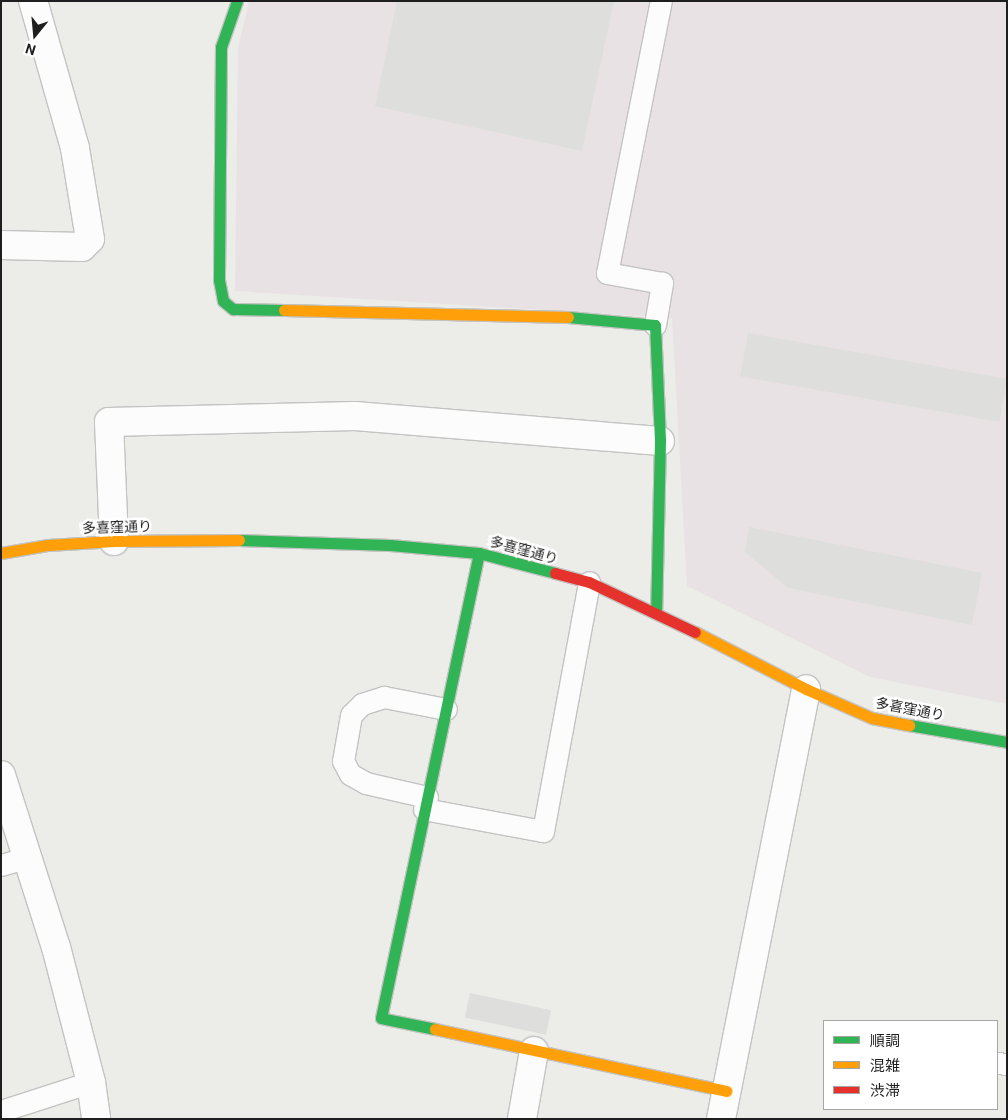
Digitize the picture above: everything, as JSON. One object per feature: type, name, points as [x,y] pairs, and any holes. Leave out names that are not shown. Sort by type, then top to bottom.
[{"type":"street","points":[[1,245],[82,247],[90,239],[75,148],[33,1]]},
{"type":"street","points":[[237,1],[221,47],[219,280],[223,301],[233,309],[595,318],[655,325],[660,441],[656,612]]},
{"type":"street","points":[[114,541],[109,422],[355,416],[660,441]]},
{"type":"street","name":"多喜窪通り","points":[[1,553],[48,545],[114,541],[242,540],[390,545],[479,553],[589,582],[656,612],[806,689],[872,718],[1007,742]]},
{"type":"street","points":[[479,553],[381,1018],[726,1091]]},
{"type":"street","points":[[721,1119],[806,689]]},
{"type":"street","points":[[1,775],[29,857],[56,948],[91,1082],[96,1119]]},
{"type":"street","points":[[522,1119],[534,1051]]},
{"type":"lane","points":[[655,325],[662,283],[607,273],[661,1]]},
{"type":"lane","points":[[446,709],[384,697],[362,704],[350,715],[343,761],[350,774],[366,783],[426,803],[543,831],[589,582]]},
{"type":"lane","points":[[1,866],[29,857]]},
{"type":"lane","points":[[1,1111],[91,1082]]},
{"type":"shaded area","points":[[249,1],[1007,1],[1007,704],[870,677],[687,586],[672,318],[235,291],[238,48]]},
{"type":"shaded area","points":[[397,1],[614,1],[582,151],[375,106]]},
{"type":"shaded area","points":[[748,333],[1007,379],[999,422],[740,376]]},
{"type":"shaded area","points":[[749,527],[982,573],[972,625],[788,588],[745,552]]},
{"type":"shaded area","points":[[470,993],[551,1010],[546,1035],[465,1017]]},
{"type":"traffic: fast","points":[[237,1],[221,47],[219,280],[223,301],[233,309],[284,310]]},
{"type":"traffic: fast","points":[[568,317],[655,325],[660,441],[656,612]]},
{"type":"traffic: fast","points":[[239,540],[390,545],[479,553],[555,573]]},
{"type":"traffic: fast","points":[[435,1029],[381,1018],[479,553]]},
{"type":"traffic: fast","points":[[909,725],[1007,742]]},
{"type":"traffic: slow","points":[[284,310],[568,317]]},
{"type":"traffic: slow","points":[[1,553],[48,545],[114,541],[239,540]]},
{"type":"traffic: slow","points":[[695,632],[806,689],[872,718],[909,725]]},
{"type":"traffic: slow","points":[[435,1029],[726,1091]]},
{"type":"traffic: jam","points":[[555,573],[589,582],[695,632]]}]
